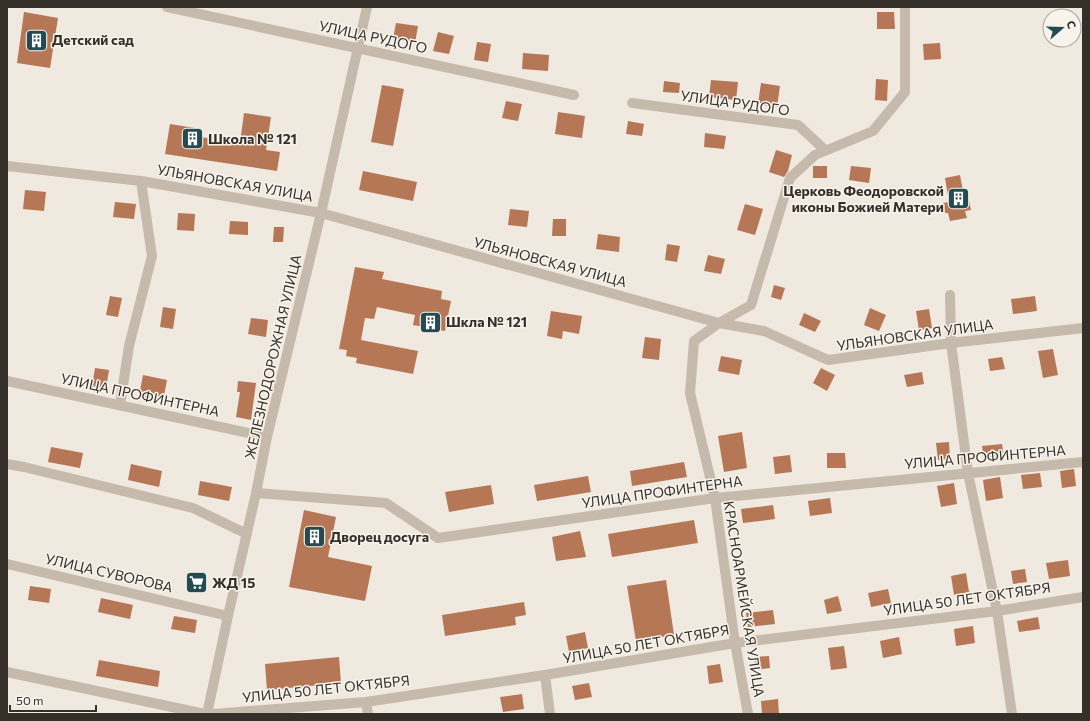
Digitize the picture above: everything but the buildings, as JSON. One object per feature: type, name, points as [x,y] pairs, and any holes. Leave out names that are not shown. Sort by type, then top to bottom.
[{"type":"street","name":"УЛИЦА РУДОГО","points":[[167,7],[574,95]]},
{"type":"street","name":"ЖЕЛЕЗНОДОРОЖНАЯ УЛИЦА","points":[[206,714],[247,534],[267,437],[321,213],[367,7]]},
{"type":"street","points":[[825,150],[873,131],[905,92],[905,7]]},
{"type":"street","name":"УЛИЦА РУДОГО","points":[[632,103],[798,125],[825,150]]},
{"type":"street","name":"КРАСНОАРМЕЙСКАЯ УЛИЦА","points":[[748,714],[735,643],[715,498],[690,393],[694,341],[719,323],[751,305],[790,178],[815,154],[825,150]]},
{"type":"street","name":"УЛЬЯНОВСКАЯ УЛИЦА","points":[[7,166],[141,181],[321,213],[719,323],[764,331],[828,360],[951,343],[1083,328]]},
{"type":"street","points":[[120,405],[129,346],[152,256],[141,181]]},
{"type":"street","points":[[950,295],[951,343],[968,473],[997,611],[1012,714]]},
{"type":"street","name":"УЛИЦА ПРОФИНТЕРНА","points":[[7,382],[267,437]]},
{"type":"street","name":"УЛИЦА ПРОФИНТЕРНА","points":[[256,493],[386,503],[438,538],[715,498],[1083,462]]},
{"type":"street","points":[[7,464],[193,508],[247,534]]},
{"type":"street","name":"УЛИЦА СУВОРОВА","points":[[7,564],[228,616]]},
{"type":"street","name":"УЛИЦА 50 ЛЕТ ОКТЯБРЯ","points":[[213,714],[366,702],[545,675],[735,643],[997,611],[1083,597]]},
{"type":"street","points":[[7,672],[206,714]]},
{"type":"street","points":[[545,675],[550,714]]},
{"type":"street","points":[[366,702],[368,714]]},
{"type":"place","name":"Детский сад","points":[[37,40]]},
{"type":"place","name":"Школа № 121","points":[[192,139]]},
{"type":"place","name":"Церковь Феодоровской иконы Божией Матери","points":[[959,199]]},
{"type":"place","name":"Шкла № 121","points":[[430,322]]},
{"type":"place","name":"Дворец досуга","points":[[315,537]]},
{"type":"place","name":"ЖД 15","points":[[197,583]]}]
